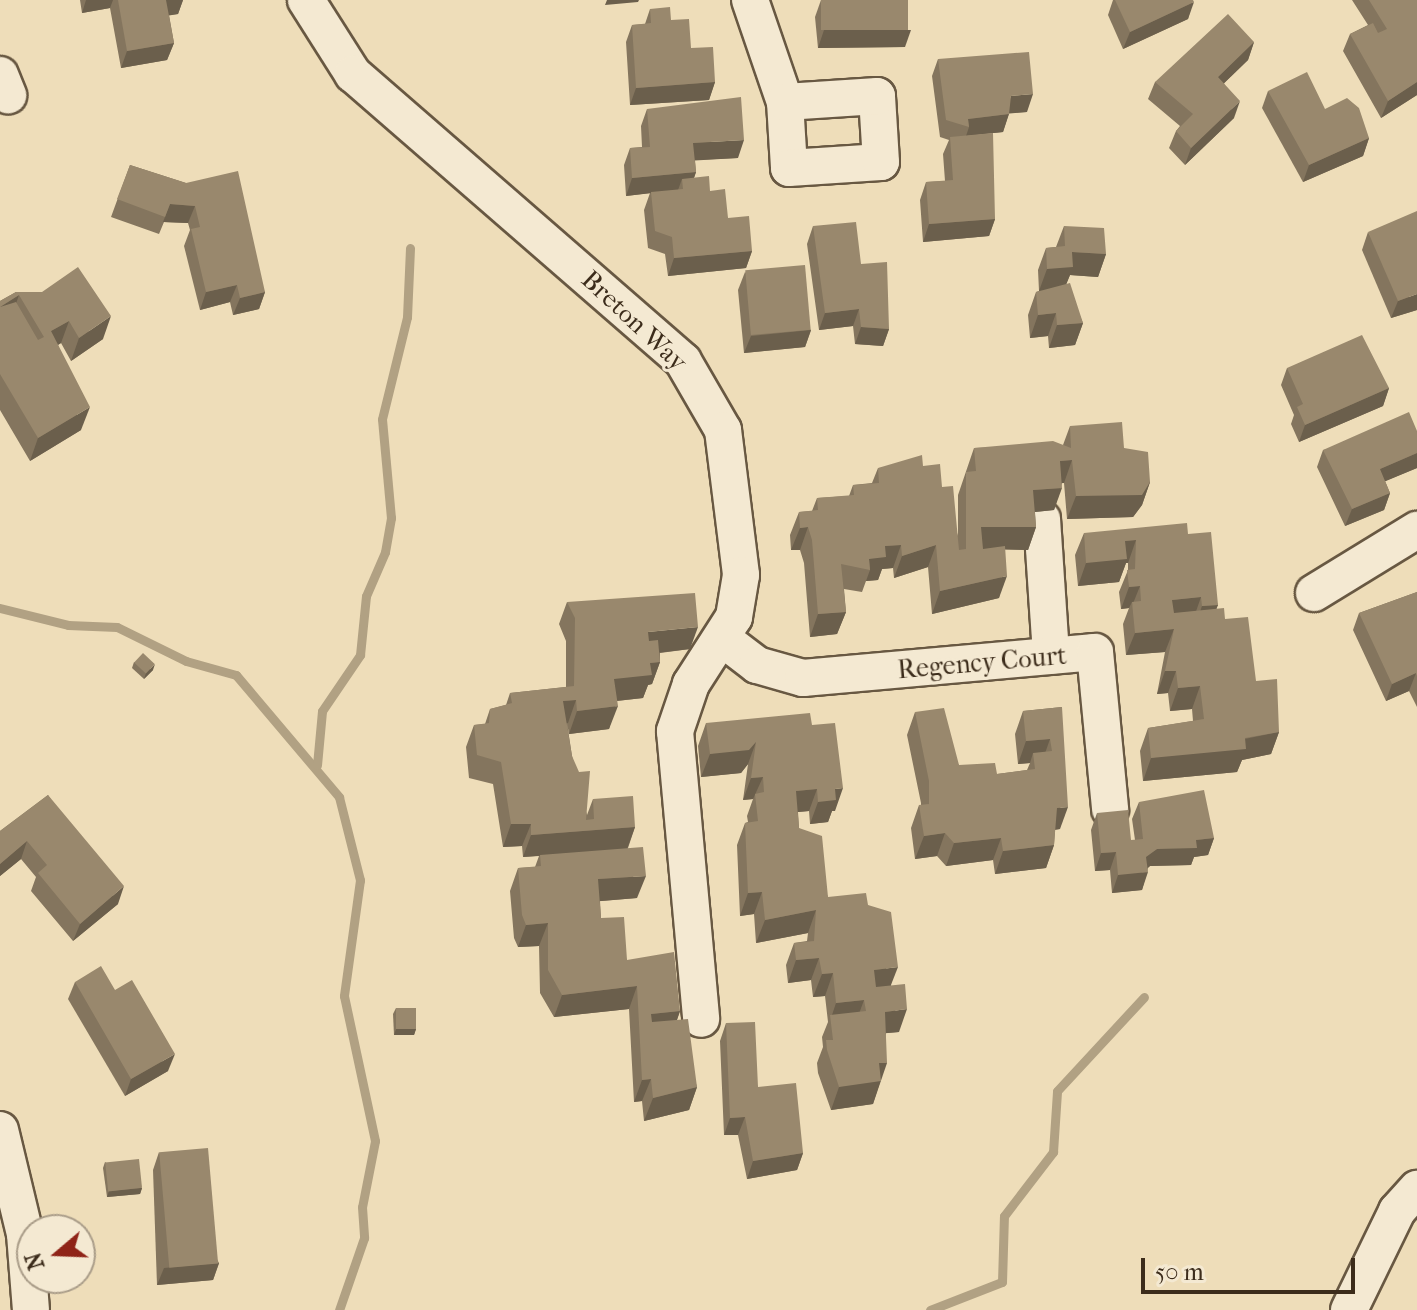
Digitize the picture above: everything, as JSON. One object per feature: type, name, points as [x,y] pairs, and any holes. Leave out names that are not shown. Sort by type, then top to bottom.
[{"type":"street","name":"Breton Way","points":[[306,0],[353,74],[683,361],[723,430],[732,468],[741,575],[723,639],[691,684],[675,731],[701,1019]]},
{"type":"street","points":[[750,0],[785,102]]},
{"type":"street","points":[[1042,519],[1051,656]]},
{"type":"street","points":[[1314,593],[1417,530]]},
{"type":"street","name":"Regency Court","points":[[723,639],[757,665],[803,678],[1095,652],[1110,809]]},
{"type":"street","points":[[0,1130],[25,1234],[31,1310]]},
{"type":"street","points":[[1349,1310],[1397,1211],[1417,1189]]},
{"type":"building","points":[[118,0],[166,0],[174,43],[127,51]]},
{"type":"building","points":[[821,0],[908,0],[908,30],[821,30]]},
{"type":"building","points":[[1115,0],[1193,0],[1194,2],[1130,32]]},
{"type":"building","points":[[1369,0],[1417,0],[1417,82],[1388,101],[1350,34],[1373,23],[1378,33],[1387,29]]},
{"type":"building","points":[[670,7],[671,20],[689,19],[691,48],[713,47],[715,82],[636,88],[632,25],[651,23],[650,9]]},
{"type":"building","points":[[1228,14],[1254,42],[1218,77],[1240,101],[1191,148],[1176,131],[1193,114],[1155,82]]},
{"type":"building","points":[[1029,52],[1033,94],[1011,96],[1009,114],[968,119],[969,127],[946,120],[938,59]]},
{"type":"building","points":[[1307,72],[1325,109],[1347,98],[1359,108],[1369,138],[1309,165],[1268,91]]},
{"type":"building","points":[[741,97],[744,140],[693,143],[696,172],[632,178],[630,148],[650,147],[647,109]]},
{"type":"building","points":[[993,133],[995,219],[929,224],[926,182],[953,180],[950,137]]},
{"type":"building","points":[[130,165],[186,183],[238,171],[265,292],[240,298],[237,285],[206,292],[191,229],[200,227],[195,206],[170,204],[165,217],[117,199]]},
{"type":"building","points":[[709,176],[710,191],[725,189],[728,218],[749,216],[752,251],[674,258],[672,237],[655,231],[651,192],[683,189],[682,179]]},
{"type":"building","points":[[1417,211],[1417,294],[1398,301],[1368,232]]},
{"type":"building","points":[[856,222],[861,264],[887,262],[889,329],[861,327],[859,309],[825,313],[813,226]]},
{"type":"building","points":[[1064,226],[1104,228],[1106,254],[1072,252],[1073,267],[1047,269],[1046,248],[1065,246]]},
{"type":"building","points":[[805,265],[811,330],[751,335],[745,270]]},
{"type":"building","points":[[78,267],[111,316],[79,338],[69,321],[51,331],[90,407],[38,438],[0,374],[0,307],[0,301],[16,292],[42,292]],"holes":[[[19,295],[44,337],[38,340],[16,302],[0,307]]]},
{"type":"building","points":[[1070,283],[1083,323],[1057,325],[1056,313],[1038,315],[1036,292]]},
{"type":"building","points":[[1362,335],[1389,388],[1305,425],[1297,407],[1303,404],[1287,368]]},
{"type":"building","points":[[1409,412],[1417,431],[1417,453],[1380,469],[1390,493],[1352,509],[1323,450]]},
{"type":"building","points":[[1122,422],[1124,448],[1148,452],[1150,482],[1142,495],[1076,496],[1072,460],[1060,461],[1062,488],[1033,490],[1036,527],[981,527],[983,549],[1005,546],[1007,576],[940,591],[936,545],[902,556],[901,545],[885,546],[886,557],[869,559],[870,570],[841,564],[846,612],[818,614],[812,540],[808,527],[800,528],[799,512],[818,510],[817,498],[854,495],[853,485],[879,483],[878,468],[922,455],[923,466],[940,464],[942,487],[953,486],[959,550],[966,549],[966,472],[976,471],[974,448],[1053,441],[1071,448],[1070,426]]},
{"type":"building","points":[[1187,523],[1188,534],[1211,532],[1218,605],[1202,606],[1201,597],[1172,600],[1174,613],[1224,608],[1225,619],[1248,617],[1256,681],[1277,679],[1279,732],[1245,738],[1246,749],[1151,758],[1148,728],[1204,719],[1200,686],[1178,688],[1176,671],[1165,671],[1174,629],[1135,633],[1132,602],[1141,601],[1140,586],[1129,587],[1127,570],[1135,569],[1136,540],[1125,541],[1127,559],[1086,563],[1084,533]]},
{"type":"building","points":[[1417,592],[1417,676],[1416,673],[1392,684],[1359,613]]},
{"type":"building","points":[[695,593],[698,627],[648,632],[649,641],[658,640],[660,662],[650,663],[652,675],[614,679],[618,706],[577,711],[576,700],[563,701],[572,756],[579,772],[590,771],[586,820],[594,819],[593,799],[633,796],[635,827],[531,835],[531,824],[511,824],[501,762],[477,755],[474,725],[489,723],[490,709],[512,703],[510,693],[574,686],[575,618],[567,602]]},
{"type":"building","points":[[143,653],[155,664],[146,673],[134,663]]},
{"type":"building","points":[[1062,707],[1068,807],[1057,808],[1054,845],[1003,851],[1001,838],[954,843],[945,833],[924,836],[919,805],[929,804],[929,781],[915,712],[944,708],[959,765],[995,763],[997,774],[1035,769],[1033,753],[1052,751],[1050,739],[1026,741],[1023,711]]},
{"type":"building","points":[[810,713],[812,725],[835,723],[843,788],[835,789],[836,800],[818,802],[817,789],[796,791],[799,828],[822,836],[828,897],[866,893],[868,905],[891,912],[898,967],[874,970],[876,987],[905,984],[907,1009],[885,1012],[887,1063],[879,1063],[881,1081],[839,1087],[827,1050],[826,1040],[833,1040],[830,1015],[866,1011],[864,1000],[836,1003],[833,973],[822,974],[819,958],[796,960],[794,943],[814,941],[816,910],[765,920],[762,892],[748,893],[745,823],[758,821],[755,794],[764,792],[763,777],[751,778],[756,742],[749,750],[710,754],[706,723]]},
{"type":"building","points":[[1204,790],[1214,838],[1196,840],[1197,848],[1157,849],[1146,857],[1148,872],[1118,875],[1116,852],[1101,853],[1097,813],[1128,810],[1131,840],[1143,839],[1139,802]]},
{"type":"building","points":[[48,795],[124,886],[80,924],[38,873],[47,865],[27,841],[0,864],[0,831]]},
{"type":"building","points":[[643,847],[646,876],[598,879],[601,918],[624,917],[627,960],[674,952],[680,1011],[651,1014],[652,1022],[688,1019],[697,1087],[653,1098],[651,1079],[642,1080],[637,986],[562,995],[548,970],[548,923],[526,925],[522,915],[518,868],[541,866],[540,855]]},
{"type":"building","points":[[101,966],[115,990],[132,980],[175,1054],[131,1079],[75,982]]},
{"type":"building","points":[[396,1008],[416,1008],[416,1029],[396,1029]]},
{"type":"building","points":[[755,1022],[758,1087],[796,1083],[803,1153],[753,1161],[745,1117],[730,1118],[726,1023]]},
{"type":"building","points":[[208,1148],[218,1264],[169,1268],[159,1152]]},
{"type":"building","points":[[139,1159],[142,1188],[108,1191],[105,1163]]},
{"type":"waterway","points":[[317,765],[322,711],[360,655],[366,596],[385,552],[391,518],[382,419],[407,317],[410,248]]},
{"type":"waterway","points":[[0,608],[68,625],[117,627],[186,661],[236,675],[339,797],[360,880],[344,996],[375,1141],[362,1207],[364,1238],[339,1310]]},
{"type":"waterway","points":[[930,1310],[1002,1282],[1004,1216],[1053,1152],[1057,1091],[1144,997]]}]
